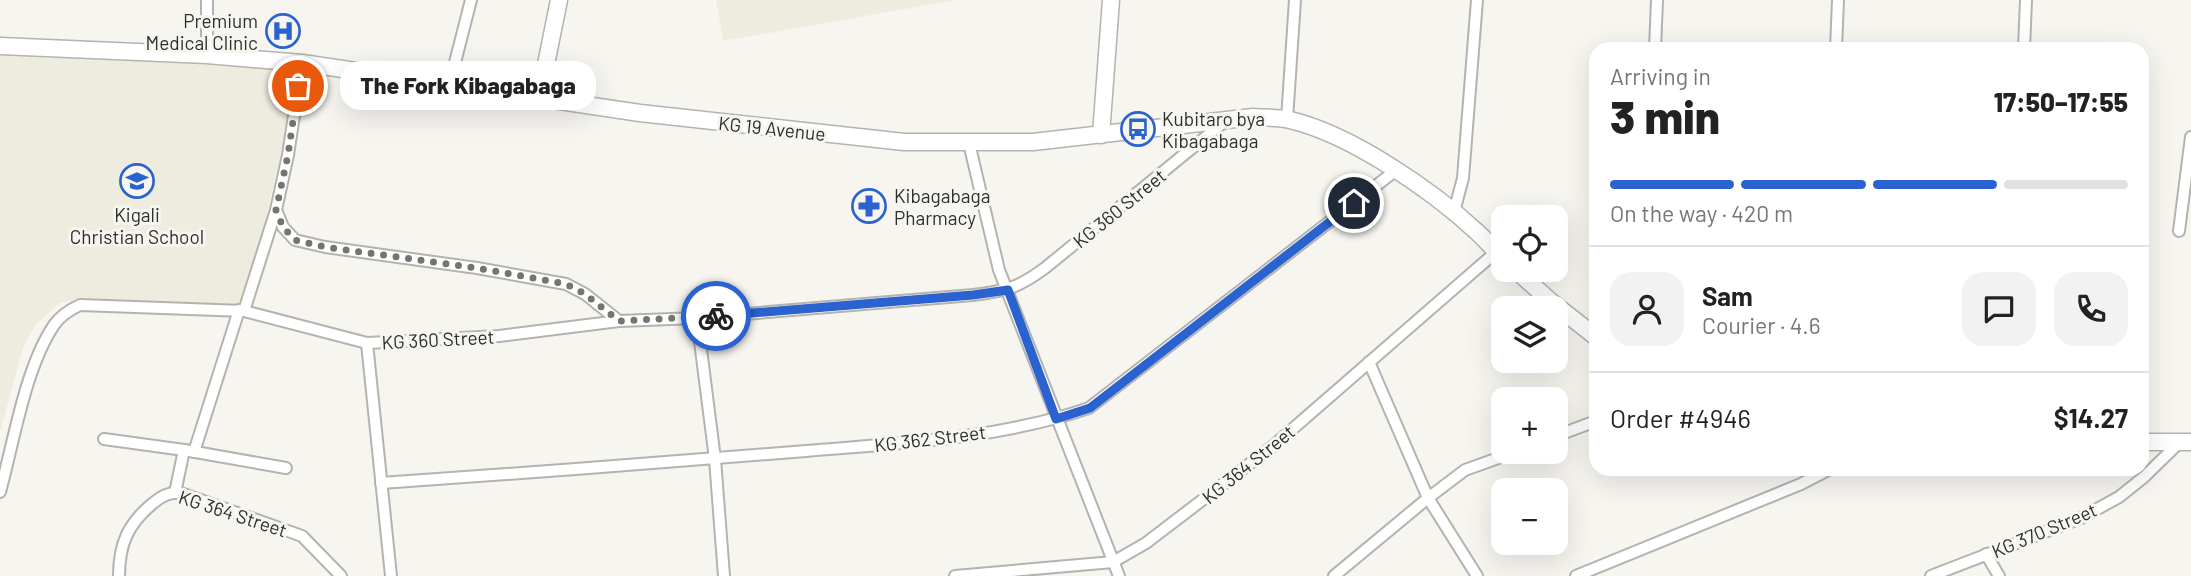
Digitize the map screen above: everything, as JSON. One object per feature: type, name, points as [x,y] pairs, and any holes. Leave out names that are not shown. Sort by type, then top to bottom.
[{"type":"main road","points":[[539,99],[559,0]]},
{"type":"main road","points":[[1101,135],[1111,0]]},
{"type":"main road","name":"KG 19 Avenue","points":[[0,46],[302,62],[640,113],[904,142],[1033,142],[1252,117],[1287,119],[1324,130],[1351,143],[1454,212],[1491,247]]},
{"type":"main road","points":[[1530,282],[1589,331]]},
{"type":"main road","points":[[2149,442],[2185,442]]},
{"type":"street","points":[[207,0],[207,55]]},
{"type":"street","points":[[449,86],[471,0]]},
{"type":"street","points":[[1287,119],[1295,0]]},
{"type":"street","points":[[1454,212],[1463,178],[1477,0]]},
{"type":"street","points":[[1655,42],[1657,0]]},
{"type":"street","points":[[1836,42],[1839,0]]},
{"type":"street","points":[[2024,42],[2026,0]]},
{"type":"street","points":[[176,493],[276,210],[288,155],[302,62]]},
{"type":"street","name":"KG 360 Street","points":[[0,492],[30,378],[55,324],[69,310],[80,305],[242,310],[367,342],[499,336],[619,321],[697,318],[1008,290],[1027,282],[1045,268],[1226,120]]},
{"type":"street","points":[[2179,231],[2191,137]]},
{"type":"street","points":[[969,143],[999,270],[1119,576]]},
{"type":"street","name":"KG 362 Street","points":[[381,482],[715,459],[966,435],[1056,419],[1090,408],[1395,171]]},
{"type":"street","points":[[276,210],[283,227],[295,240],[325,247],[477,268],[566,284],[585,294],[619,321]]},
{"type":"street","name":"KG 364 Street","points":[[955,576],[1113,562],[1146,543],[1273,446],[1369,362],[1491,262]]},
{"type":"street","points":[[697,318],[715,459],[724,576]]},
{"type":"street","points":[[367,342],[391,576]]},
{"type":"street","points":[[1369,362],[1428,498],[1477,576]]},
{"type":"street","points":[[1568,432],[1589,424]]},
{"type":"street","points":[[104,439],[286,468]]},
{"type":"street","name":"KG 370 Street","points":[[2149,473],[2185,442]]},
{"type":"street","points":[[1334,576],[1465,470],[1491,461]]},
{"type":"street","points":[[1576,576],[1816,476]]},
{"type":"street","name":"KG 370 Street","points":[[1931,576],[2081,518],[2119,497],[2145,476]]},
{"type":"street","name":"KG 364 Street","points":[[119,576],[122,548],[132,524],[170,492],[302,536],[341,576]]},
{"type":"street","points":[[1986,554],[1999,576]]},
{"type":"shaded area","points":[[716,0],[956,0],[723,41]]},
{"type":"shaded area","name":"Kigali Christian School","points":[[0,47],[302,63],[244,311],[80,299],[60,303],[36,324],[23,347],[0,432]]},
{"type":"way so far","points":[[298,86],[288,155],[276,210],[283,227],[295,240],[311,245],[477,268],[566,284],[585,294],[619,321],[716,316]]},
{"type":"place","name":"Premium Medical Clinic","points":[[283,31]]},
{"type":"place","name":"The Fork Kibagabaga","points":[[298,86]]},
{"type":"place","name":"Kubitaro bya Kibagabaga","points":[[1138,129]]},
{"type":"place","name":"Kigali Christian School","points":[[137,181]]},
{"type":"place","name":"Kibagabaga Pharmacy","points":[[869,206]]},
{"type":"route","points":[[716,316],[1008,290],[1056,419],[1090,408],[1354,203]]}]
